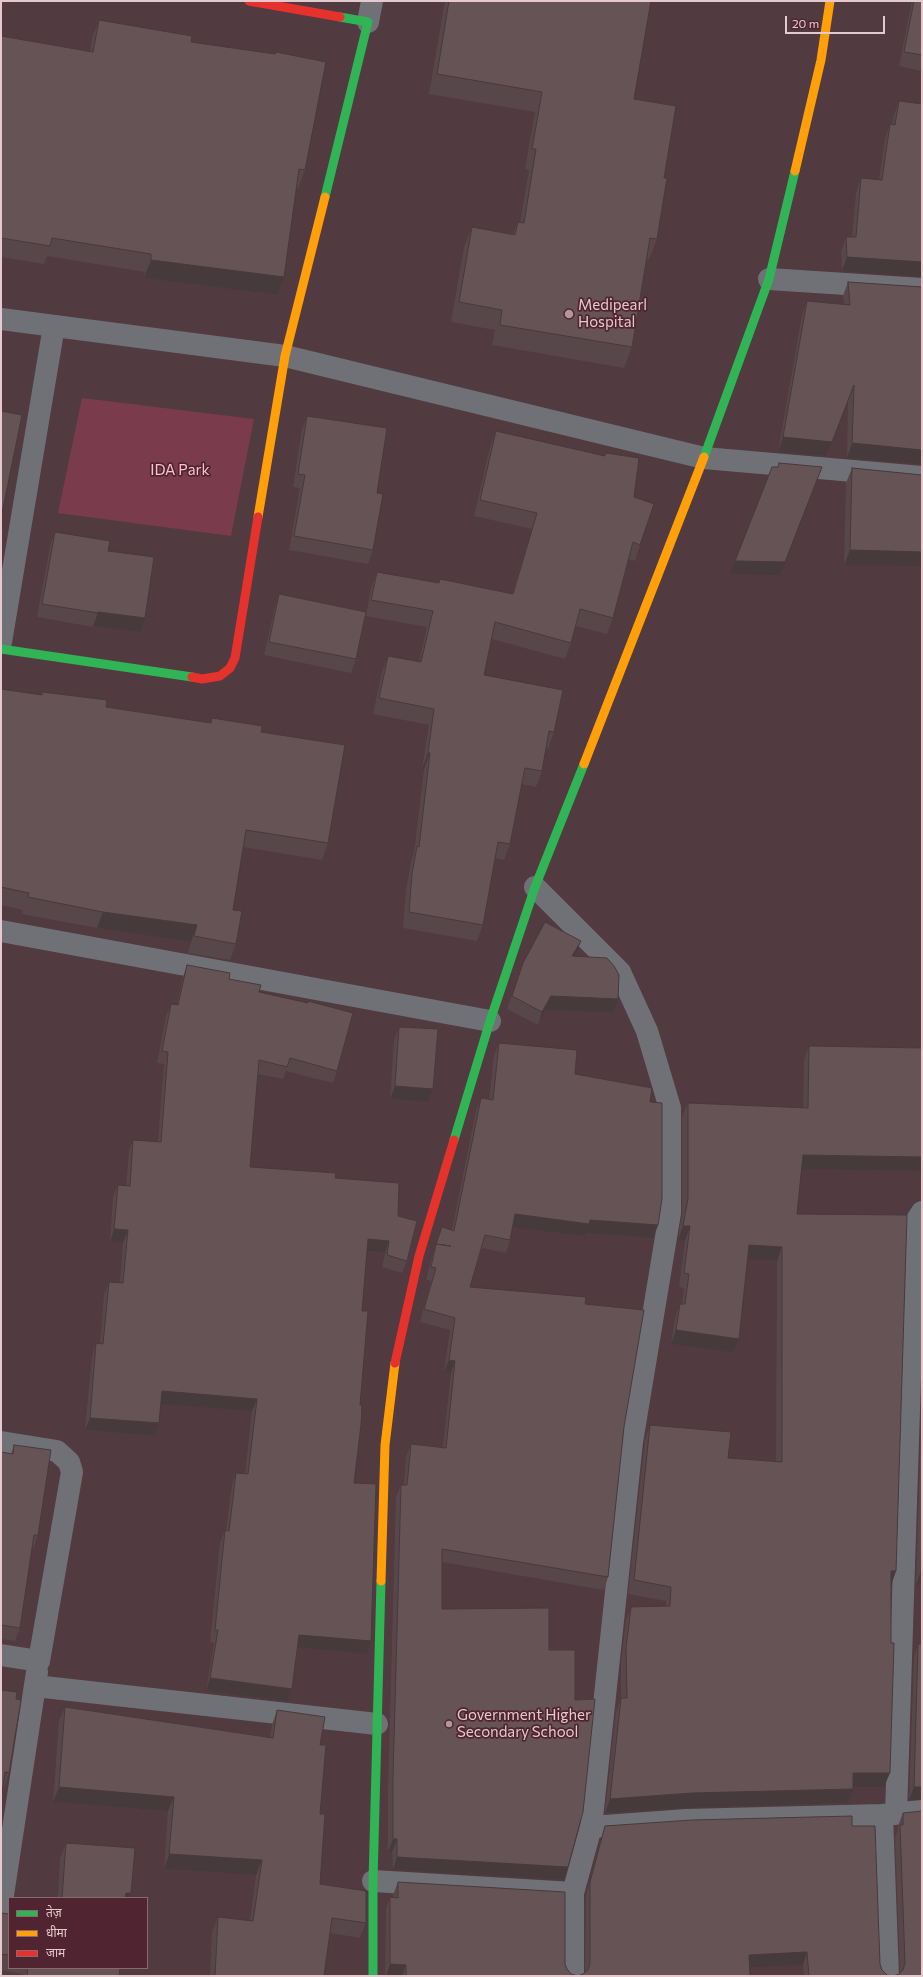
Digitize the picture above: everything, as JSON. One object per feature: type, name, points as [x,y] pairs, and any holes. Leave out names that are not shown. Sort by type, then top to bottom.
[{"type":"street","points":[[1,649],[202,679],[220,676],[230,668],[235,658],[285,356],[370,11],[249,1]]},
{"type":"street","points":[[373,1976],[373,1881],[385,1445],[395,1362],[419,1256],[490,1021],[535,887],[704,458],[769,279],[821,60],[830,1]]},
{"type":"street","points":[[769,279],[922,289]]},
{"type":"street","points":[[1,318],[285,356],[704,458],[922,477]]},
{"type":"street","points":[[1,642],[54,326]]},
{"type":"street","points":[[535,887],[620,972],[647,1031],[670,1108],[670,1213],[632,1442],[591,1827],[573,1893],[574,1976]]},
{"type":"street","points":[[1,931],[490,1021]]},
{"type":"street","points":[[888,1976],[889,1814],[913,1601],[915,1223],[922,1212]]},
{"type":"street","points":[[1,1442],[57,1451],[69,1462],[72,1472],[39,1661],[1,1908]]},
{"type":"street","points":[[1,1655],[39,1661]]},
{"type":"street","points":[[35,1686],[378,1724]]},
{"type":"street","points":[[591,1827],[687,1820],[889,1814],[922,1811]]},
{"type":"street","points":[[373,1881],[573,1893]]},
{"type":"green space","name":"IDA Park","points":[[82,398],[254,419],[231,536],[58,513]]},
{"type":"building","points":[[449,1],[651,1],[634,99],[676,106],[664,178],[667,178],[657,239],[650,238],[632,347],[500,325],[502,310],[459,302],[472,227],[515,235],[518,222],[524,223],[536,149],[532,149],[542,92],[437,74]]},
{"type":"building","points":[[914,1],[922,1],[922,55],[904,52]]},
{"type":"building","points":[[99,20],[192,36],[191,42],[275,54],[276,52],[326,62],[305,170],[299,169],[284,277],[151,260],[151,254],[52,238],[50,246],[1,238],[1,36],[93,52]]},
{"type":"building","points":[[899,101],[922,104],[922,262],[847,257],[846,237],[856,237],[861,178],[882,180],[890,124],[895,125]]},
{"type":"building","points":[[848,282],[922,287],[922,450],[852,443],[854,385],[832,442],[783,437],[807,301],[850,305]]},
{"type":"building","points":[[1,411],[22,415],[1,518]]},
{"type":"building","points":[[307,416],[387,428],[377,493],[383,494],[373,550],[294,536],[305,475],[298,474]]},
{"type":"building","points":[[496,431],[605,456],[606,453],[639,458],[634,497],[654,504],[640,545],[633,542],[613,618],[580,609],[571,643],[495,622],[484,675],[563,690],[554,732],[549,731],[542,771],[525,768],[510,844],[498,842],[483,925],[409,912],[412,874],[417,846],[419,847],[430,753],[428,753],[434,709],[379,698],[388,656],[421,662],[433,611],[371,600],[377,572],[439,583],[440,579],[513,594],[537,513],[480,500]]},
{"type":"building","points":[[779,463],[822,467],[785,562],[735,561],[772,467],[778,467]]},
{"type":"building","points":[[852,468],[922,475],[922,552],[850,550]]},
{"type":"building","points":[[55,532],[110,541],[108,551],[154,557],[145,618],[98,613],[42,604]]},
{"type":"building","points":[[279,594],[366,612],[356,659],[269,642]]},
{"type":"building","points":[[1,689],[42,695],[42,692],[107,700],[106,707],[211,723],[212,718],[262,726],[261,732],[345,745],[328,843],[246,830],[233,910],[242,911],[236,944],[194,936],[197,925],[103,912],[28,897],[29,893],[1,887]]},
{"type":"building","points":[[545,922],[581,941],[572,956],[607,958],[619,975],[618,999],[551,996],[542,1012],[512,996],[523,963]]},
{"type":"building","points":[[187,965],[230,973],[229,979],[261,985],[259,992],[308,1003],[308,1001],[353,1013],[337,1071],[290,1058],[287,1067],[259,1060],[250,1167],[336,1173],[335,1178],[399,1183],[398,1216],[417,1221],[407,1261],[387,1255],[389,1241],[368,1239],[362,1311],[368,1311],[360,1405],[362,1405],[361,1425],[354,1483],[376,1484],[371,1641],[299,1635],[292,1689],[210,1678],[218,1630],[215,1630],[225,1530],[229,1531],[236,1473],[248,1474],[257,1399],[162,1391],[159,1423],[90,1418],[96,1343],[103,1344],[109,1282],[123,1283],[128,1230],[114,1229],[118,1185],[130,1186],[133,1140],[161,1142],[168,1052],[162,1051],[171,1004],[178,1005]]},
{"type":"building","points":[[399,1027],[438,1029],[433,1089],[395,1086]]},
{"type":"building","points":[[499,1043],[577,1050],[575,1074],[652,1088],[650,1102],[662,1103],[662,1199],[658,1225],[590,1220],[589,1224],[515,1214],[510,1240],[485,1235],[470,1287],[586,1297],[585,1304],[644,1310],[624,1427],[608,1577],[442,1549],[442,1609],[549,1608],[549,1650],[575,1650],[575,1700],[595,1699],[583,1812],[568,1867],[397,1857],[397,1839],[393,1839],[393,1776],[401,1485],[407,1485],[411,1444],[446,1448],[455,1361],[449,1360],[455,1318],[424,1309],[436,1268],[431,1267],[436,1244],[442,1227],[454,1231],[481,1098],[493,1100]]},
{"type":"building","points":[[809,1046],[922,1048],[922,1157],[803,1155],[797,1214],[907,1215],[896,1571],[891,1571],[891,1643],[894,1643],[890,1773],[853,1773],[853,1789],[692,1793],[610,1799],[621,1698],[627,1698],[626,1648],[631,1607],[670,1606],[671,1587],[634,1580],[650,1425],[731,1432],[728,1458],[782,1462],[782,1247],[749,1245],[739,1339],[676,1330],[680,1304],[685,1304],[689,1274],[684,1273],[690,1226],[683,1226],[688,1199],[688,1103],[808,1108]]},
{"type":"building","points":[[14,1445],[51,1450],[38,1535],[34,1535],[20,1628],[1,1625],[1,1452],[13,1454]]},
{"type":"building","points":[[922,1538],[922,1571],[921,1571]]},
{"type":"building","points":[[918,1644],[922,1644],[922,1787],[914,1787]]},
{"type":"building","points":[[1,1690],[17,1692],[16,1699],[21,1700],[9,1773],[5,1772],[1,1799]]},
{"type":"building","points":[[65,1707],[273,1738],[277,1710],[325,1717],[320,1745],[326,1745],[320,1814],[325,1814],[320,1884],[366,1891],[366,1923],[332,1918],[324,1976],[215,1976],[218,1917],[253,1921],[262,1860],[169,1854],[174,1797],[59,1787]]},
{"type":"building","points":[[922,1811],[922,1976],[893,1976],[899,1974],[903,1970],[905,1963],[900,1825],[903,1825],[903,1813]]},
{"type":"building","points":[[852,1816],[852,1826],[875,1826],[880,1964],[882,1970],[887,1975],[893,1976],[809,1976],[807,1952],[749,1955],[750,1976],[578,1976],[588,1970],[590,1964],[590,1882],[605,1826],[692,1820]]},
{"type":"building","points":[[66,1843],[135,1848],[131,1893],[126,1893],[125,1897],[62,1897]]},
{"type":"building","points":[[398,1882],[565,1892],[565,1964],[571,1974],[578,1976],[406,1976],[406,1965],[390,1964],[390,1897],[398,1898]]},
{"type":"building","points":[[1,1913],[8,1914],[8,1955],[1,1954]]},
{"type":"building","points":[[28,1969],[120,1969],[119,1976],[27,1976]]},
{"type":"traffic: fast","points":[[325,197],[368,22],[340,17]]},
{"type":"traffic: fast","points":[[704,457],[769,279],[795,171]]},
{"type":"traffic: fast","points":[[1,649],[192,677]]},
{"type":"traffic: fast","points":[[454,1140],[490,1021],[535,887],[584,764]]},
{"type":"traffic: fast","points":[[373,1976],[373,1881],[381,1581]]},
{"type":"traffic: slow","points":[[795,171],[821,60],[830,1]]},
{"type":"traffic: slow","points":[[258,517],[285,356],[325,197]]},
{"type":"traffic: slow","points":[[584,764],[704,457]]},
{"type":"traffic: slow","points":[[381,1581],[385,1445],[395,1363]]},
{"type":"traffic: jam","points":[[249,1],[340,17]]},
{"type":"traffic: jam","points":[[192,677],[202,679],[220,676],[230,668],[235,658],[258,517]]},
{"type":"traffic: jam","points":[[395,1363],[419,1256],[454,1140]]},
{"type":"place","name":"Medipearl Hospital","points":[[569,314]]},
{"type":"place","name":"Government Higher Secondary School","points":[[449,1724]]}]
